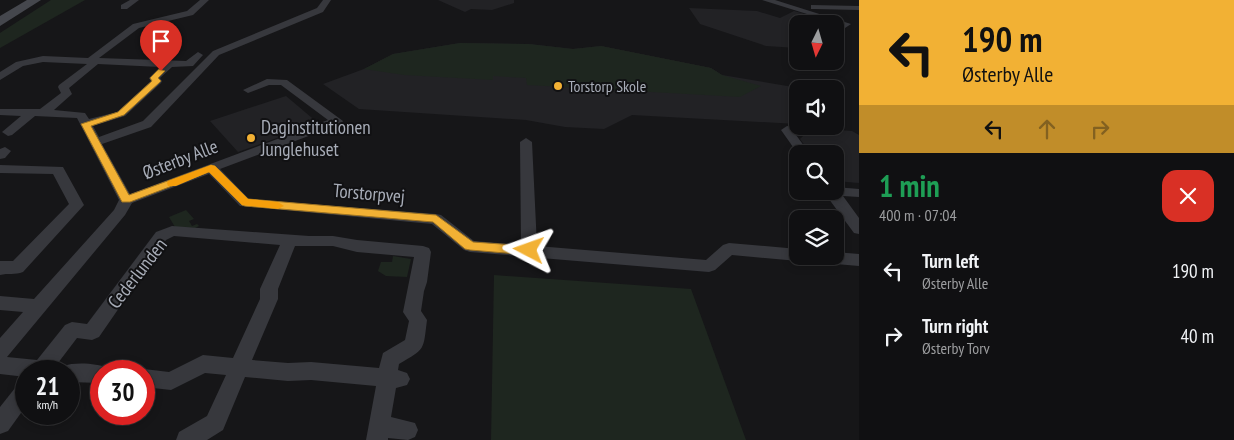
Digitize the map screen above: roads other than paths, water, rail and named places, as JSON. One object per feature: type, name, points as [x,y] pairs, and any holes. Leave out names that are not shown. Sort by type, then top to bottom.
[{"type":"street","points":[[0,11],[18,0]]},
{"type":"street","points":[[0,22],[35,0]]},
{"type":"street","points":[[124,7],[135,0]]},
{"type":"street","points":[[8,132],[67,94],[63,87],[93,64],[91,60],[136,26],[190,13],[205,0]]},
{"type":"street","points":[[95,142],[147,124],[216,54],[320,10],[327,0]]},
{"type":"street","points":[[766,0],[808,15],[815,7],[859,8]]},
{"type":"street","points":[[0,77],[20,64],[42,59],[189,64],[198,55]]},
{"type":"street","points":[[84,121],[121,114],[157,81],[154,78],[169,64]]},
{"type":"street","name":"Østerby Alle","points":[[0,352],[120,212],[126,200],[336,121],[283,82],[267,82],[248,90]]},
{"type":"street","points":[[84,121],[103,111]]},
{"type":"street","points":[[0,112],[81,115],[126,200]]},
{"type":"street","points":[[526,142],[529,250]]},
{"type":"street","points":[[0,169],[20,171],[30,168],[58,170],[76,205],[17,268],[2,266],[0,269]]},
{"type":"street","name":"Torstorpvej","points":[[211,168],[245,203],[436,219],[470,246],[709,266],[729,249],[789,254]]},
{"type":"street","points":[[844,192],[859,193]]},
{"type":"street","points":[[838,200],[859,229]]},
{"type":"street","name":"Cederlunden","points":[[53,360],[72,330],[92,332],[161,236],[172,231],[349,243],[356,246],[423,252],[412,312],[418,320],[414,345],[390,359],[393,379],[378,433],[407,430]]},
{"type":"street","points":[[187,440],[216,424],[269,299],[269,289],[290,240]]},
{"type":"street","points":[[844,259],[859,260]]},
{"type":"street","points":[[0,303],[39,308]]},
{"type":"street","points":[[155,379],[171,381],[203,364],[288,372],[311,370],[393,379]]},
{"type":"street","name":"Cederlunden","points":[[0,365],[15,367]]},
{"type":"street","points":[[0,424],[15,404]]},
{"type":"place","name":"Torstorp Skole","points":[[558,86]]},
{"type":"place","name":"Daginstitutionen Junglehuset","points":[[251,138]]}]
